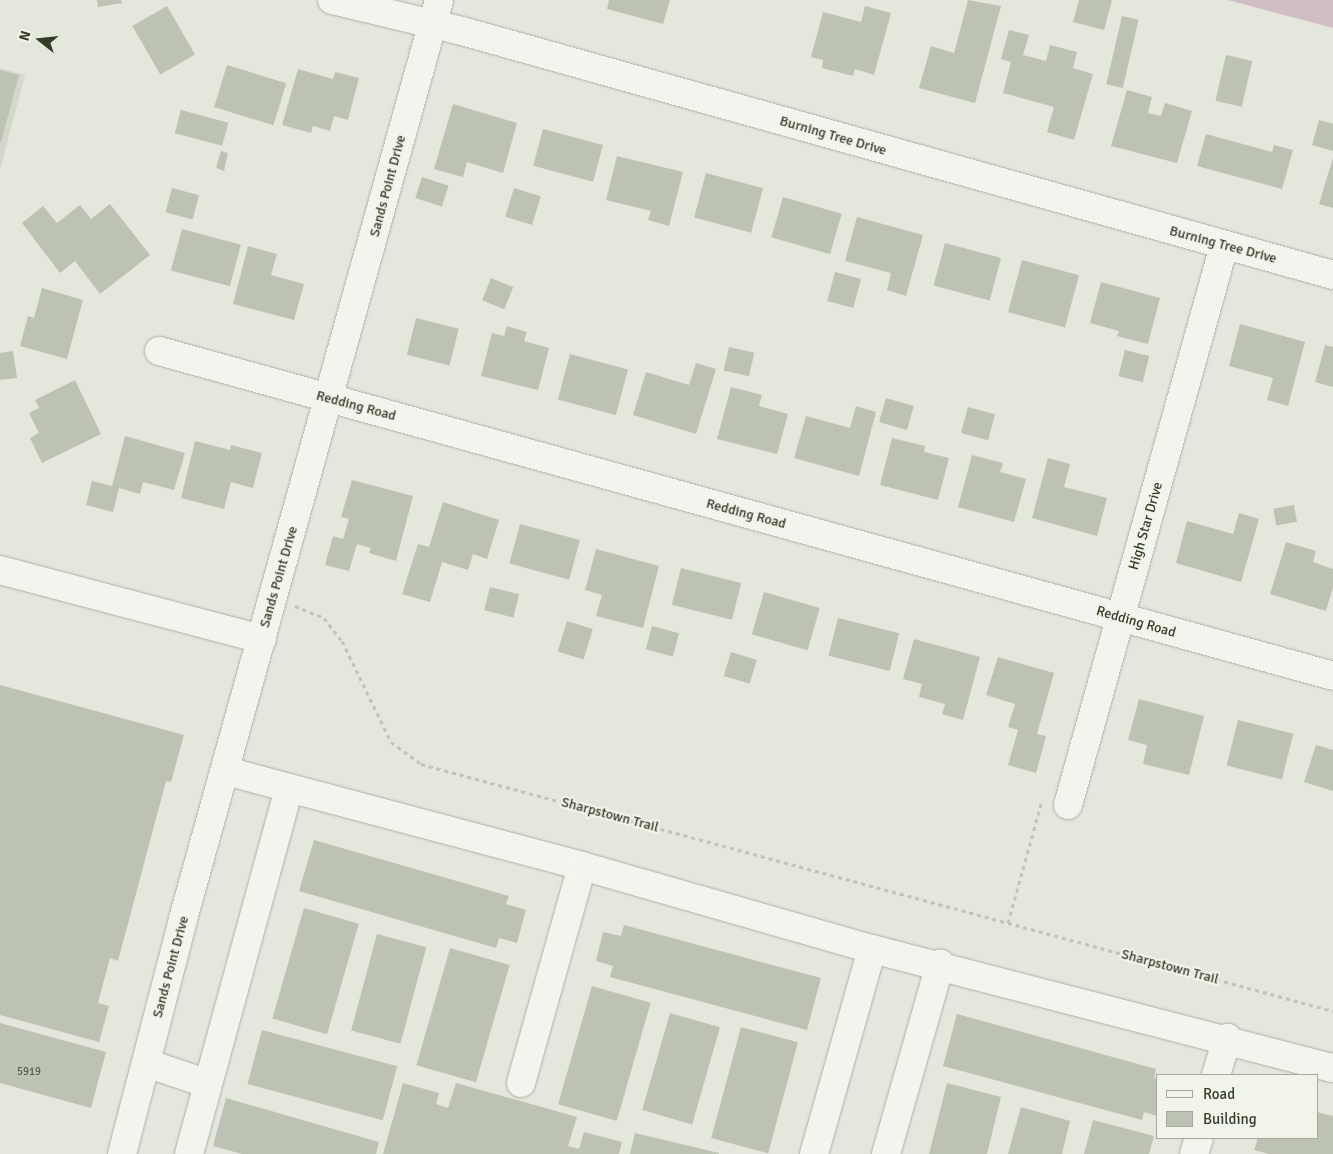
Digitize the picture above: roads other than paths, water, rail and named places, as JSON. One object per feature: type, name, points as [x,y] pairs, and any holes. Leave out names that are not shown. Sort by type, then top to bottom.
[{"type":"street","name":"Burning Tree Drive","points":[[332,0],[435,12],[1224,246],[1333,275]]},
{"type":"street","name":"Sands Point Drive","points":[[122,1154],[435,12]]},
{"type":"street","name":"High Star Drive","points":[[1055,802],[1121,618],[1224,246]]},
{"type":"street","name":"Redding Road","points":[[159,351],[1333,676]]},
{"type":"street","points":[[0,570],[262,639]]},
{"type":"street","points":[[226,771],[582,866],[872,948],[1227,1038],[1333,1068]]},
{"type":"street","points":[[189,1154],[289,788]]},
{"type":"street","points":[[521,1083],[582,866]]},
{"type":"street","points":[[814,1154],[872,948]]},
{"type":"street","points":[[886,1154],[940,964]]},
{"type":"street","points":[[1216,1074],[1227,1038]]},
{"type":"street","points":[[146,1063],[208,1084]]},
{"type":"street","points":[[1194,1154],[1199,1139]]}]
